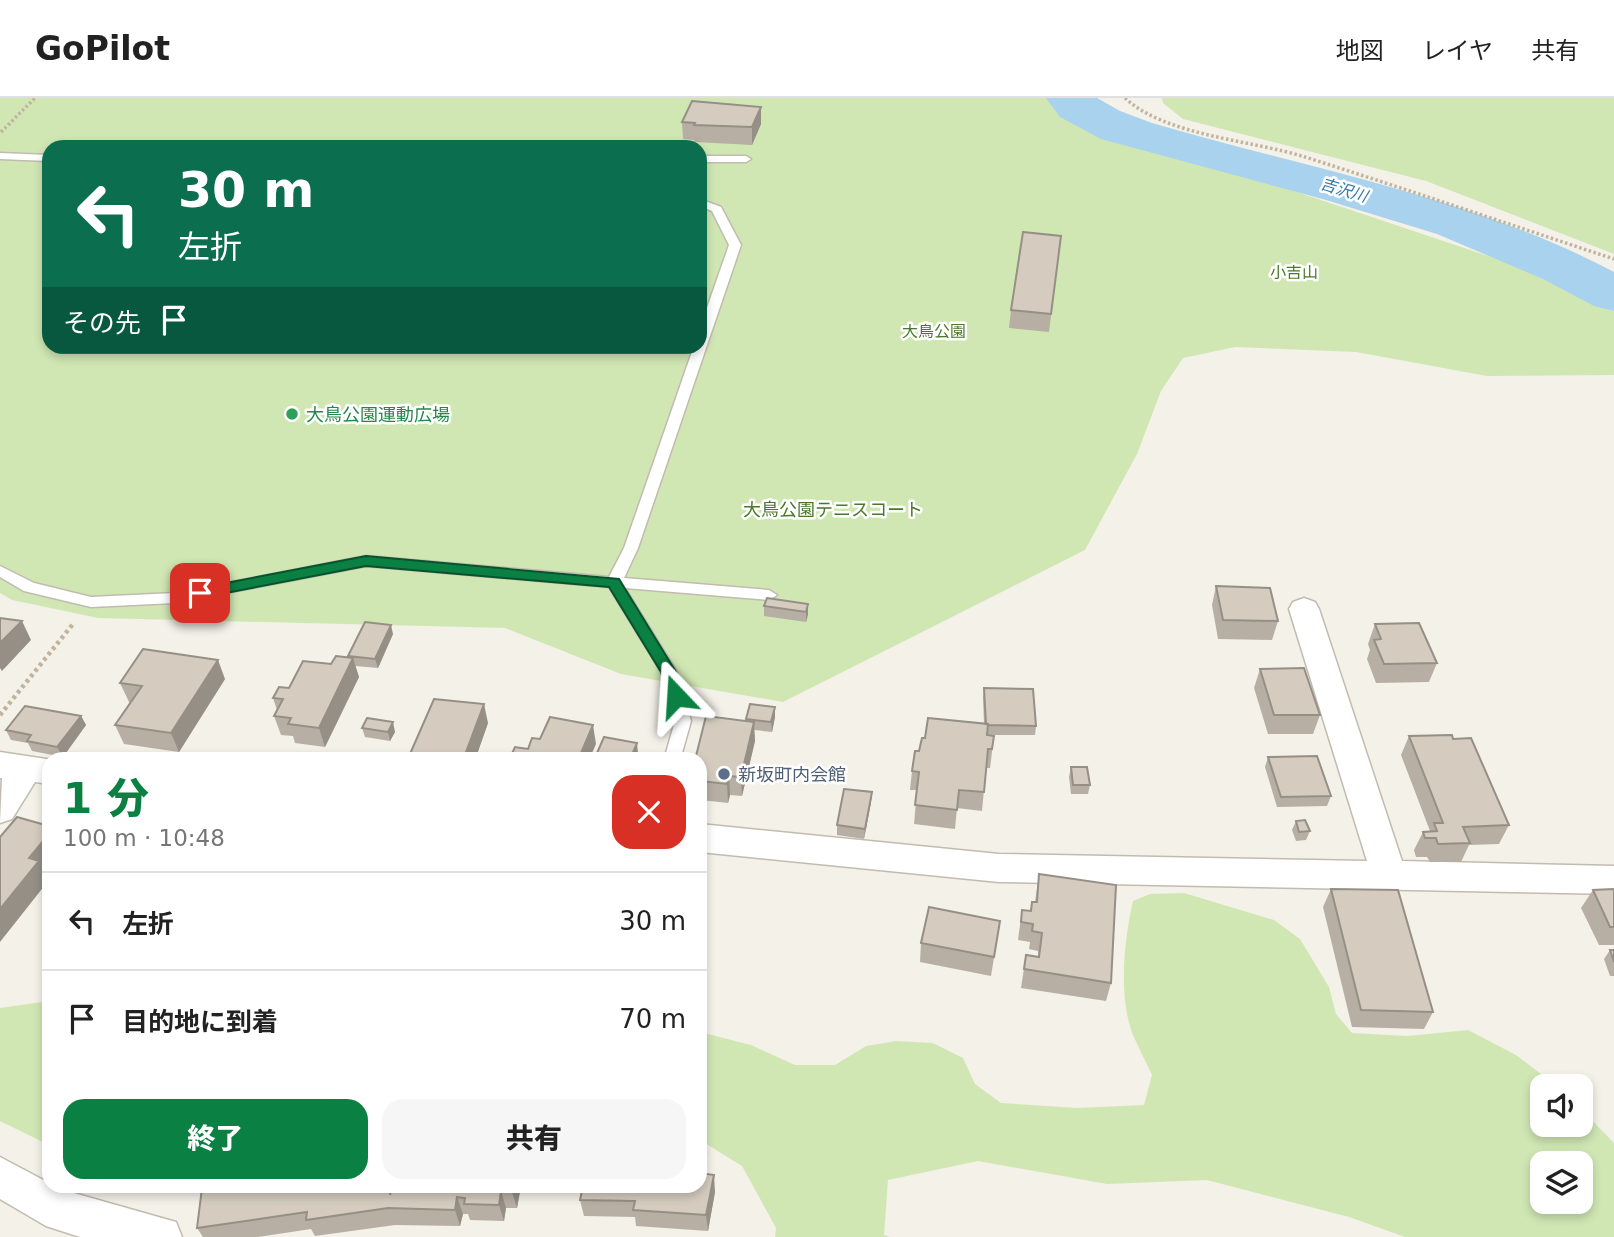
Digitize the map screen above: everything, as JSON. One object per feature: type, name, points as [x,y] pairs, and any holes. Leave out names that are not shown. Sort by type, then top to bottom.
[{"type":"street","points":[[1304,609],[1389,876]]},
{"type":"street","points":[[0,810],[25,768]]},
{"type":"street","points":[[707,839],[999,868],[1614,880]]},
{"type":"street","points":[[0,1177],[61,1212],[161,1237]]},
{"type":"lane","points":[[0,156],[42,158]]},
{"type":"lane","points":[[707,159],[746,159]]},
{"type":"lane","points":[[707,205],[717,209],[735,245],[707,326]]},
{"type":"lane","points":[[614,582],[631,548],[697,354]]},
{"type":"lane","points":[[0,571],[29,587],[91,602],[175,598],[366,561],[769,595]]},
{"type":"lane","points":[[614,582],[668,672],[683,722],[674,752]]},
{"type":"path","points":[[0,133],[35,98]]},
{"type":"path","points":[[1125,98],[1137,109],[1172,125],[1303,156],[1354,175],[1564,240],[1614,259]]},
{"type":"path","points":[[0,715],[91,602]]},
{"type":"green space","name":"大鳥公園","points":[[0,98],[1054,98],[1065,110],[1127,143],[1288,189],[1536,272],[1614,305],[1614,375],[1487,376],[1356,352],[1235,347],[1183,358],[1161,391],[1137,454],[1085,550],[783,702],[621,674],[505,628],[98,618],[12,600],[0,593]]},
{"type":"green space","points":[[1162,98],[1614,98],[1614,254],[1426,181],[1183,119],[1163,103]]},
{"type":"green space","points":[[1184,893],[1274,920],[1300,939],[1329,987],[1336,1014],[1352,1033],[1408,1036],[1468,1030],[1516,1055],[1541,1074],[1530,1074],[1530,1137],[1593,1137],[1593,1121],[1614,1143],[1614,1237],[1405,1237],[1349,1217],[1207,1180],[1107,1184],[978,1161],[888,1180],[884,1235],[890,1237],[775,1237],[776,1228],[742,1166],[707,1144],[707,1034],[751,1045],[795,1065],[835,1065],[866,1046],[896,1041],[933,1043],[963,1058],[975,1084],[1001,1103],[1077,1108],[1144,1105],[1152,1075],[1133,1035],[1125,1004],[1127,933],[1133,901],[1150,894]]},
{"type":"green space","points":[[42,1002],[42,1142],[0,1121],[0,1008]]},
{"type":"building","points":[[692,101],[761,107],[752,127],[694,125],[695,123],[682,122]]},
{"type":"building","points":[[1023,232],[1061,236],[1051,314],[1011,310]]},
{"type":"building","points":[[1216,586],[1270,588],[1278,621],[1223,620]]},
{"type":"building","points":[[767,598],[808,604],[806,612],[764,606]]},
{"type":"building","points":[[0,618],[22,621],[0,643]]},
{"type":"building","points":[[365,622],[391,625],[375,659],[348,656]]},
{"type":"building","points":[[1419,623],[1437,663],[1384,664],[1374,640],[1381,639],[1375,624]]},
{"type":"building","points":[[143,649],[218,660],[171,733],[115,725],[142,686],[120,683]]},
{"type":"building","points":[[336,656],[353,658],[319,728],[288,724],[291,718],[274,716],[283,699],[273,698],[279,687],[289,688],[303,661],[331,664]]},
{"type":"building","points":[[1304,668],[1320,715],[1274,715],[1260,669]]},
{"type":"building","points":[[984,688],[1033,689],[1036,726],[986,724]]},
{"type":"building","points":[[434,699],[484,704],[466,752],[411,752]]},
{"type":"building","points":[[750,704],[775,707],[771,722],[746,719]]},
{"type":"building","points":[[25,706],[81,716],[57,747],[27,741],[31,735],[6,730]]},
{"type":"building","points":[[706,716],[754,722],[741,777],[729,776],[727,784],[707,782],[707,752],[697,752]]},
{"type":"building","points":[[550,717],[593,725],[581,752],[513,752],[515,747],[528,749],[532,738],[540,739]]},
{"type":"building","points":[[367,718],[393,722],[388,732],[362,728]]},
{"type":"building","points":[[928,718],[988,724],[987,735],[994,736],[992,749],[988,749],[984,792],[959,790],[957,810],[915,805],[919,772],[912,771],[915,751],[919,751],[922,738],[925,738]]},
{"type":"building","points":[[1452,735],[1453,739],[1471,738],[1509,825],[1463,827],[1470,843],[1438,844],[1436,838],[1425,838],[1423,832],[1437,831],[1434,823],[1443,823],[1409,736]]},
{"type":"building","points":[[604,737],[637,743],[633,752],[597,752]]},
{"type":"building","points":[[1317,756],[1331,796],[1281,797],[1268,757]]},
{"type":"building","points":[[1071,767],[1087,767],[1090,785],[1073,785]]},
{"type":"building","points":[[844,789],[872,792],[865,829],[837,825]]},
{"type":"building","points":[[17,817],[42,824],[42,842],[29,858],[39,861],[0,909],[0,837]]},
{"type":"building","points":[[1305,820],[1310,831],[1299,832],[1296,821]]},
{"type":"building","points":[[1039,874],[1116,885],[1111,983],[1024,969],[1026,955],[1039,957],[1042,933],[1032,931],[1033,924],[1021,922],[1022,910],[1031,911],[1032,902],[1037,902]]},
{"type":"building","points":[[1331,889],[1398,890],[1433,1012],[1361,1010]]},
{"type":"building","points":[[1614,889],[1614,927],[1610,927],[1593,890]]},
{"type":"building","points":[[929,907],[1000,921],[994,957],[921,943]]},
{"type":"building","points":[[707,1174],[714,1175],[706,1215],[633,1210],[635,1201],[580,1200],[582,1193],[707,1193]]},
{"type":"building","points":[[201,1193],[501,1193],[499,1205],[464,1204],[465,1198],[457,1197],[455,1210],[388,1208],[306,1220],[307,1212],[197,1228]]},
{"type":"waterway","name":"吉沢川","points":[[1070,98],[1088,115],[1134,134],[1344,189],[1455,223],[1510,243],[1614,294]]},
{"type":"place","name":"大鳥公園運動広場","points":[[292,414]]},
{"type":"place","name":"新坂町内会館","points":[[724,774]]},
{"type":"route","points":[[200,593],[366,561],[614,582],[668,672],[676,696]]},
{"type":"park label","name":"小吉山","points":[[1294,272]]},
{"type":"park label","name":"大鳥公園テニスコート","points":[[833,509]]}]
